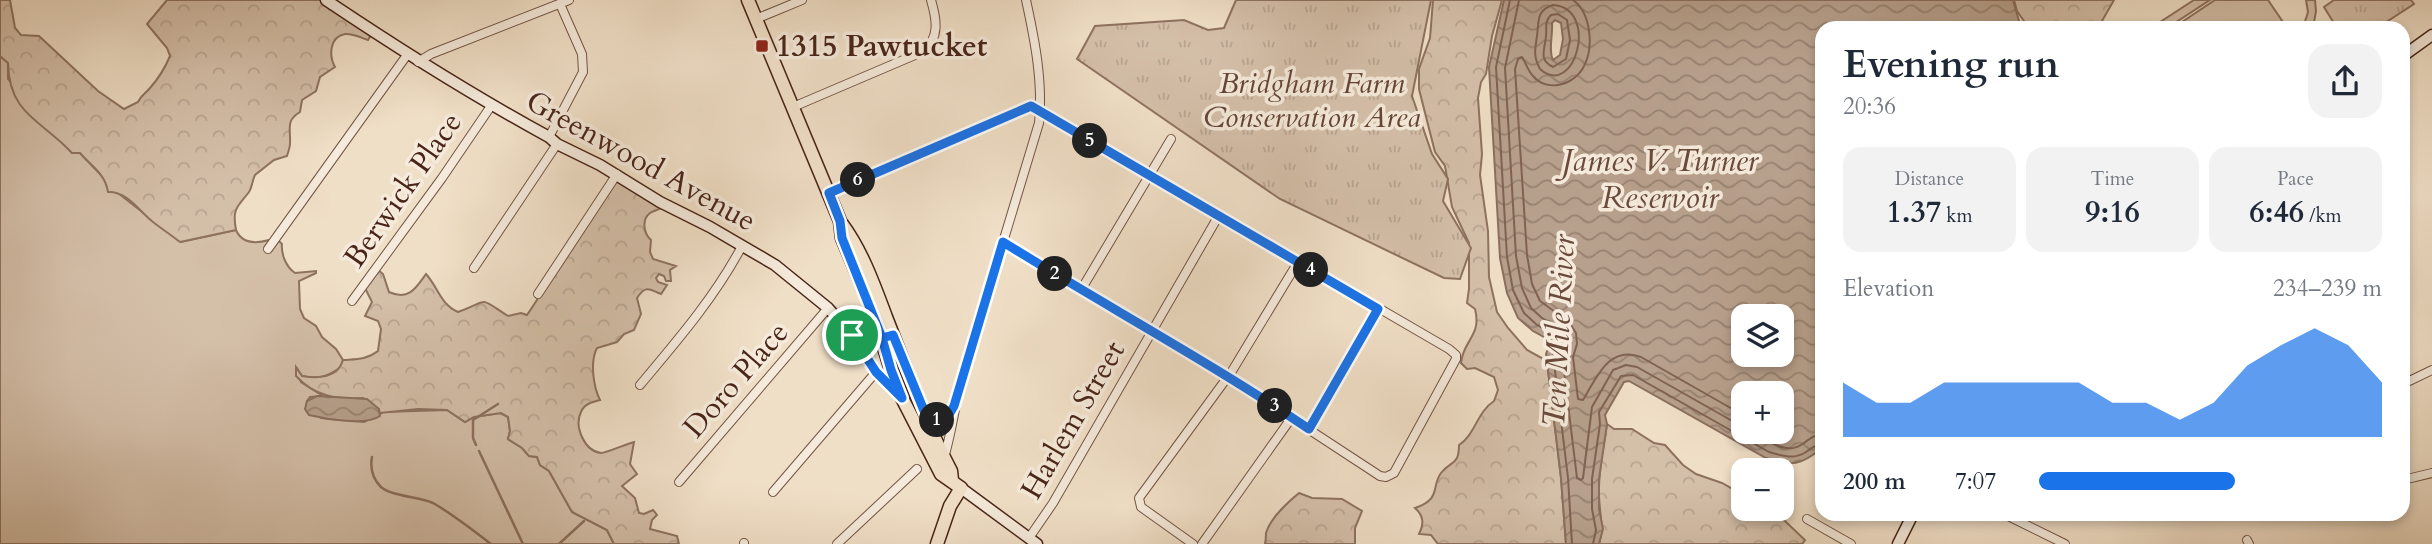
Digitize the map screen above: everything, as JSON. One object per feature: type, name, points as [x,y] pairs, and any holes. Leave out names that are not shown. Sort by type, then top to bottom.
[{"type":"main road","points":[[747,0],[829,193],[840,221],[842,238],[956,484],[937,544]]},
{"type":"main road","points":[[852,335],[864,340],[887,337]]},
{"type":"main road","points":[[887,337],[891,370],[902,398],[941,474],[956,484]]},
{"type":"street","name":"Greenwood Avenue","points":[[326,0],[407,55],[491,106],[617,174],[660,202],[775,265],[828,308],[852,335],[876,372],[902,398]]},
{"type":"street","points":[[418,62],[431,54],[569,0]]},
{"type":"street","points":[[756,19],[802,0]]},
{"type":"street","points":[[793,107],[922,52],[930,46],[936,33],[931,0]]},
{"type":"street","points":[[944,457],[952,431],[954,406],[1036,135],[1041,110],[1037,59],[1026,0]]},
{"type":"street","points":[[474,268],[553,141],[580,80],[584,64],[582,54],[556,3]]},
{"type":"street","points":[[2410,52],[2430,40]]},
{"type":"street","points":[[268,249],[407,55]]},
{"type":"street","name":"Berwick Place","points":[[352,301],[491,106]]},
{"type":"street","points":[[829,193],[1031,106],[1456,355],[1454,364],[1394,472],[1386,477],[1380,476],[1227,376],[1003,242]]},
{"type":"street","points":[[1081,290],[1171,139]]},
{"type":"street","points":[[538,294],[617,174]]},
{"type":"street","name":"Harlem Street","points":[[1033,541],[1150,330],[1219,215]]},
{"type":"street","points":[[640,385],[683,335],[742,246]]},
{"type":"street","points":[[1193,544],[1140,507],[1139,498],[1227,376],[1298,262]]},
{"type":"street","name":"Doro Place","points":[[679,482],[828,308]]},
{"type":"street","points":[[1309,429],[1378,309]]},
{"type":"street","points":[[2410,381],[2432,370]]},
{"type":"street","points":[[773,492],[876,372]]},
{"type":"street","points":[[927,418],[947,418],[954,406]]},
{"type":"street","points":[[1202,544],[1292,417]]},
{"type":"street","points":[[838,544],[917,469]]},
{"type":"street","points":[[2410,478],[2432,473]]},
{"type":"street","points":[[956,484],[1033,541]]},
{"type":"street","points":[[1807,519],[1851,544]]},
{"type":"street","points":[[1899,544],[1910,521]]},
{"type":"street","points":[[2018,521],[2065,544]]},
{"type":"green space","points":[[0,0],[10,0],[15,28],[21,35],[39,36],[98,91],[124,109],[138,102],[159,77],[170,56],[167,48],[147,24],[167,0],[327,0],[372,33],[368,40],[345,34],[333,43],[331,53],[335,67],[320,77],[316,91],[302,100],[300,112],[291,122],[287,156],[274,160],[255,175],[250,190],[235,213],[236,230],[180,242],[127,198],[108,192],[101,175],[80,153],[72,153],[21,106],[14,94],[8,63],[0,56]]},
{"type":"green space","name":"Bridgham Farm Conservation Area","points":[[1236,0],[1431,0],[1412,96],[1432,154],[1448,179],[1443,201],[1471,248],[1460,279],[1444,278],[1280,199],[1077,59],[1095,26],[1184,20],[1208,30],[1224,28]]},
{"type":"green space","points":[[1433,0],[1502,0],[1478,98],[1482,154],[1480,175],[1488,231],[1489,277],[1497,312],[1508,328],[1527,350],[1547,361],[1566,544],[1438,544],[1431,535],[1419,534],[1422,520],[1415,508],[1429,501],[1441,473],[1456,460],[1459,445],[1494,401],[1498,390],[1494,377],[1475,368],[1467,369],[1461,363],[1476,326],[1475,309],[1467,303],[1469,243],[1452,207],[1445,166],[1435,152],[1419,89],[1419,69],[1430,38]]},
{"type":"green space","points":[[2014,0],[2114,0],[2102,21],[2024,21]]},
{"type":"green space","points":[[2194,0],[2210,0],[2178,21],[2162,21]]},
{"type":"green space","points":[[2215,0],[2268,0],[2282,21],[2184,21]]},
{"type":"green space","points":[[2306,0],[2315,0],[2314,21],[2305,21],[2308,12]]},
{"type":"green space","points":[[2334,0],[2411,0],[2414,4],[2388,21],[2333,21],[2324,7]]},
{"type":"green space","points":[[0,56],[8,63],[8,79],[72,153],[80,153],[118,193],[178,240],[181,242],[236,230],[242,238],[250,242],[278,240],[282,244],[287,264],[295,273],[316,271],[299,281],[300,309],[304,318],[316,326],[322,337],[336,349],[343,360],[341,367],[318,377],[302,376],[296,367],[301,382],[323,396],[310,397],[307,401],[321,418],[364,422],[383,412],[447,410],[465,422],[474,417],[500,413],[508,417],[508,439],[529,456],[537,457],[540,465],[549,471],[572,512],[607,530],[614,544],[0,544]]},
{"type":"green space","points":[[618,178],[661,208],[650,213],[645,219],[645,231],[651,240],[650,252],[653,259],[676,266],[670,270],[671,281],[666,281],[664,276],[659,274],[656,278],[658,282],[667,285],[661,294],[646,290],[637,298],[641,314],[634,330],[624,334],[617,342],[597,348],[593,374],[600,400],[582,409],[579,418],[580,431],[585,443],[601,453],[634,442],[630,464],[637,474],[622,486],[635,498],[639,513],[653,510],[657,515],[652,520],[650,529],[677,536],[679,544],[614,544],[607,530],[572,512],[549,471],[540,465],[537,457],[529,456],[508,439],[508,417],[501,413],[474,417],[465,422],[447,410],[418,409],[380,413],[363,398],[326,395],[310,388],[296,376],[296,367],[302,376],[327,376],[337,371],[343,360],[365,358],[378,351],[381,329],[378,321],[365,316],[372,302],[365,288],[378,270],[383,274],[389,292],[407,294],[426,274],[443,300],[458,312],[484,302],[508,316],[521,313],[527,315]]},
{"type":"green space","points":[[1607,424],[1614,429],[1632,429],[1654,443],[1665,445],[1683,465],[1696,474],[1731,488],[1731,521],[1785,521],[1805,540],[1802,544],[1599,544],[1601,464]]},
{"type":"green space","points":[[1299,493],[1312,498],[1342,499],[1362,511],[1355,528],[1355,544],[1265,544],[1271,522]]},
{"type":"water","name":"James V. Turner Reservoir","points":[[1504,0],[2013,0],[2019,21],[1815,21],[1815,453],[1808,458],[1794,463],[1794,458],[1766,458],[1741,444],[1794,444],[1794,381],[1731,381],[1731,438],[1629,381],[1624,382],[1605,415],[1607,424],[1599,479],[1599,509],[1603,529],[1599,544],[1566,544],[1546,354],[1551,341],[1518,318],[1507,293],[1500,258],[1489,67]],"holes":[[[1555,20],[1561,23],[1563,39],[1560,55],[1553,60],[1552,23]]]},
{"type":"water","points":[[317,396],[367,399],[379,409],[380,416],[356,421],[309,415],[305,409],[307,401]]},
{"type":"waterway","points":[[476,445],[473,438],[473,420],[498,404]]},
{"type":"waterway","points":[[479,451],[523,544]]},
{"type":"waterway","points":[[372,457],[373,473],[381,487],[433,503],[491,544]]},
{"type":"waterway","points":[[559,544],[584,521]]},
{"type":"place","name":"1315 Pawtucket","points":[[762,46]]},
{"type":"route","points":[[852,335],[864,340],[882,338],[842,238],[840,221],[829,193],[1031,106],[1378,309],[1309,429],[1218,370],[1003,242],[954,406],[947,418],[927,418],[893,335],[882,338],[902,398],[876,372],[852,335]]},
{"type":"water label","name":"Ten Mile River","points":[[1559,331]]}]
